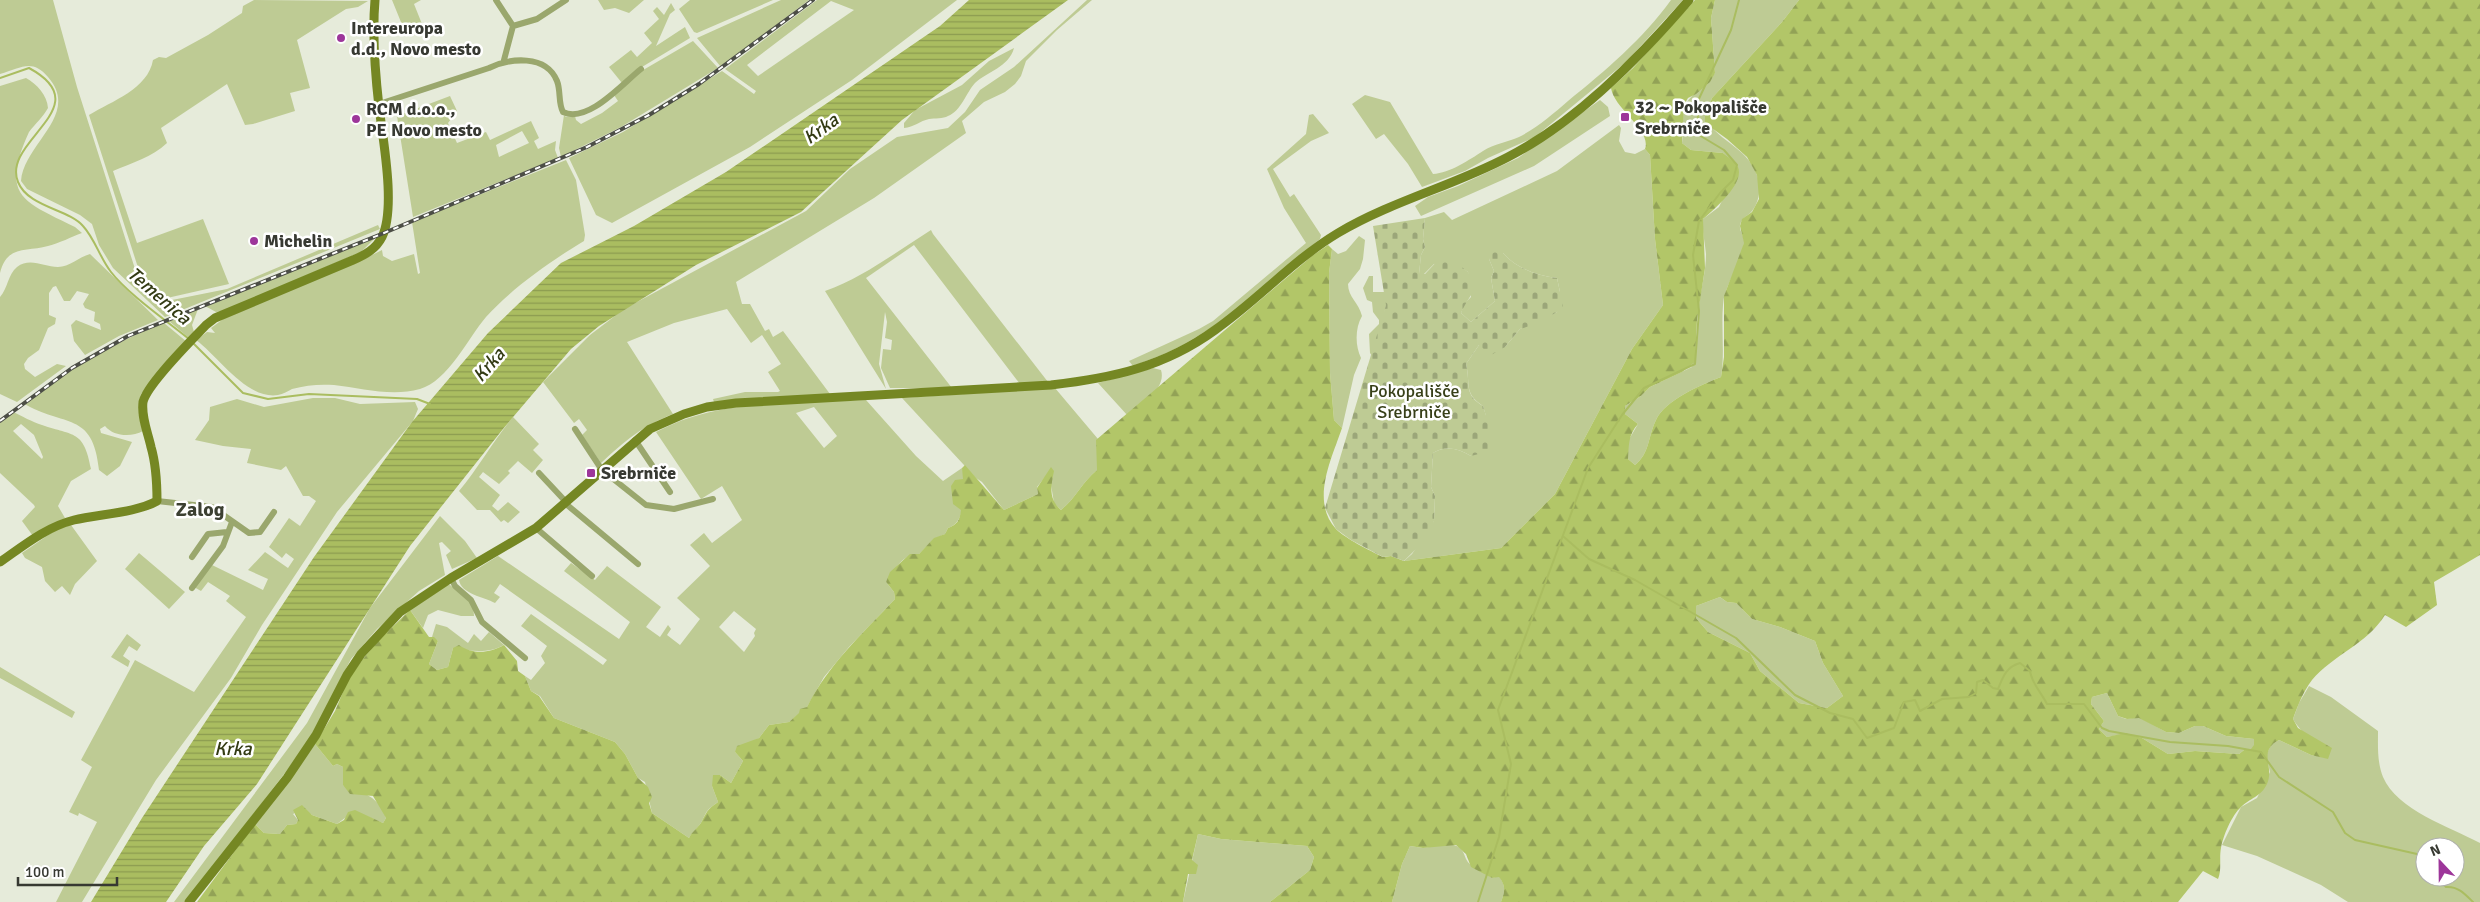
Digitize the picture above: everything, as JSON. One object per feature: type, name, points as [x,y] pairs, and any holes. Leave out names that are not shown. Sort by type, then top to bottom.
[{"type":"main road","points":[[0,562],[48,529],[72,520],[139,507],[156,501],[157,486],[152,449],[145,423],[144,401],[151,387],[198,334],[215,318],[353,260],[374,249],[378,244],[386,226],[388,201],[375,55],[376,0]]},
{"type":"main road","points":[[189,902],[212,870],[287,778],[316,735],[347,675],[361,654],[400,612],[451,578],[536,528],[566,504],[635,440],[650,430],[684,414],[707,407],[736,403],[1051,385],[1101,379],[1160,362],[1214,331],[1310,252],[1337,233],[1377,212],[1488,167],[1525,148],[1559,124],[1627,67],[1689,0]]},
{"type":"street","points":[[496,0],[513,26],[504,60]]},
{"type":"street","points":[[513,26],[537,19],[566,0]]},
{"type":"street","points":[[379,104],[504,60],[525,60],[544,66],[556,79],[561,108],[568,114],[582,112],[596,106],[641,69]]},
{"type":"street","points":[[575,429],[602,470],[646,505],[674,509],[713,499]]},
{"type":"street","points":[[635,440],[670,492]]},
{"type":"street","points":[[539,473],[566,504],[638,564]]},
{"type":"street","points":[[156,501],[212,507],[249,533],[260,532],[274,512]]},
{"type":"street","points":[[192,588],[224,546],[227,532],[232,522]]},
{"type":"street","points":[[536,528],[592,576]]},
{"type":"street","points":[[192,557],[208,534],[227,532]]},
{"type":"street","points":[[451,578],[455,586],[471,600],[482,622],[526,658]]},
{"type":"green space","points":[[0,0],[53,0],[77,87],[136,272],[138,286],[152,296],[167,301],[227,289],[378,225],[380,229],[165,317],[113,268],[99,245],[92,224],[80,215],[27,189],[21,181],[24,167],[55,117],[58,104],[56,91],[48,77],[37,68],[26,66],[0,74]]},
{"type":"green space","points":[[254,0],[368,1],[358,7],[346,9],[297,40],[310,88],[290,93],[295,111],[245,125],[227,84],[161,128],[167,143],[161,148],[142,159],[113,171],[137,243],[203,219],[229,284],[167,298],[154,293],[142,280],[89,115],[137,86],[150,70],[153,60],[159,57],[166,58],[208,35],[242,13],[243,6]]},
{"type":"green space","points":[[392,0],[421,0],[414,4],[422,24],[408,28],[403,27]]},
{"type":"green space","points":[[598,0],[644,0],[629,13],[615,8],[604,10]]},
{"type":"green space","points":[[690,0],[773,0],[697,33],[694,32],[679,9]]},
{"type":"green space","points":[[781,0],[809,0],[721,67],[697,38]]},
{"type":"green space","points":[[817,0],[957,0],[852,80],[750,147],[612,223],[596,215],[569,158],[623,132],[722,71],[754,94],[756,91],[725,69]],"holes":[[[831,1],[854,10],[758,76],[747,65]]]},
{"type":"green space","points":[[1087,0],[1092,0],[1057,30],[1026,61],[1021,76],[1015,84],[1005,92],[984,102],[962,121],[966,133],[874,198],[736,282],[742,304],[750,304],[765,331],[769,329],[773,337],[783,331],[830,394],[714,402],[713,399],[745,392],[780,391],[768,372],[781,364],[762,335],[751,343],[727,309],[674,323],[627,342],[673,414],[634,435],[601,463],[582,435],[587,430],[579,419],[574,423],[543,382],[590,335],[624,309],[806,211],[850,169],[897,137],[948,128],[965,112],[980,90],[1014,67]]},
{"type":"green space","points":[[1671,0],[1683,0],[1626,62],[1535,137],[1488,158],[1465,171],[1422,187],[1408,164],[1384,134],[1376,139],[1352,104],[1365,95],[1390,102],[1433,174],[1446,171],[1459,166],[1487,149],[1519,137],[1545,120],[1623,54]]},
{"type":"green space","points":[[1695,0],[1715,0],[1711,18],[1715,73],[1710,82],[1688,98],[1684,105],[1682,143],[1691,150],[1723,153],[1737,165],[1739,174],[1733,189],[1703,219],[1705,268],[1697,320],[1695,362],[1682,372],[1650,387],[1641,396],[1625,406],[1625,414],[1638,424],[1631,436],[1628,459],[1635,465],[1646,450],[1656,420],[1667,406],[1684,394],[1721,377],[1724,357],[1724,296],[1744,243],[1740,226],[1742,219],[1752,212],[1759,199],[1757,175],[1747,157],[1709,126],[1705,122],[1705,116],[1712,98],[1782,22],[1799,0],[2480,0],[2480,555],[2434,582],[2437,605],[2406,627],[2385,615],[2369,634],[2320,671],[2312,680],[2303,694],[2293,719],[2298,728],[2332,748],[2328,759],[2311,755],[2279,740],[2272,745],[2268,754],[2269,777],[2265,788],[2259,795],[2244,804],[2231,820],[2226,832],[2221,848],[2218,879],[2203,871],[2178,902],[1501,902],[1504,889],[1499,877],[1492,878],[1471,867],[1466,854],[1456,845],[1423,848],[1410,846],[1402,864],[1392,902],[1270,902],[1310,870],[1314,857],[1307,846],[1221,839],[1198,834],[1192,860],[1198,865],[1196,874],[1188,874],[1183,902],[197,902],[255,824],[264,833],[280,834],[287,825],[296,824],[298,820],[293,810],[302,805],[312,815],[337,824],[344,820],[348,812],[355,810],[383,823],[386,818],[373,796],[350,794],[343,785],[343,767],[337,764],[333,766],[315,744],[335,711],[348,680],[378,641],[410,610],[429,637],[434,637],[438,641],[429,664],[437,670],[448,667],[453,648],[459,645],[476,652],[481,652],[493,650],[504,645],[517,661],[518,671],[525,676],[531,691],[539,696],[554,718],[615,742],[625,754],[638,778],[648,787],[652,797],[649,803],[652,813],[689,838],[701,823],[708,810],[718,802],[712,786],[713,775],[720,775],[731,783],[743,761],[735,752],[737,746],[759,738],[769,725],[789,722],[799,713],[800,709],[807,707],[815,692],[836,663],[895,599],[894,592],[886,582],[890,572],[910,554],[919,554],[934,538],[945,534],[948,528],[958,522],[961,510],[953,504],[951,486],[955,480],[963,479],[962,468],[965,465],[1004,510],[1038,494],[1037,488],[1051,467],[1054,471],[1051,487],[1052,497],[1061,510],[1097,470],[1096,440],[1312,256],[1328,245],[1332,249],[1329,273],[1330,373],[1334,420],[1342,428],[1325,479],[1325,506],[1328,518],[1336,529],[1358,544],[1383,557],[1391,556],[1404,561],[1501,548],[1555,494],[1632,349],[1663,305],[1655,239],[1650,155],[1645,149],[1646,142],[1643,134],[1619,104],[1611,88],[1633,68]],"holes":[[[1720,597],[1727,602],[1736,603],[1752,619],[1780,627],[1815,641],[1823,663],[1843,696],[1827,708],[1799,703],[1760,671],[1750,653],[1708,632],[1696,618],[1696,606]],[[2107,693],[2118,716],[2127,719],[2139,718],[2166,732],[2179,733],[2195,726],[2203,726],[2226,736],[2254,739],[2254,745],[2251,749],[2244,750],[2239,754],[2195,751],[2168,754],[2142,738],[2125,733],[2107,737],[2099,729],[2104,721],[2091,704],[2092,697]]]},
{"type":"green space","points":[[1715,0],[1799,0],[1782,22],[1712,98],[1705,116],[1715,131],[1746,157],[1757,175],[1759,184],[1757,203],[1740,225],[1744,241],[1743,250],[1724,297],[1721,377],[1684,394],[1667,406],[1656,420],[1646,450],[1635,465],[1628,459],[1628,441],[1638,424],[1625,414],[1625,406],[1641,396],[1650,387],[1692,367],[1706,260],[1703,219],[1719,207],[1738,167],[1723,153],[1691,150],[1682,143],[1684,107],[1715,73],[1711,18]]},
{"type":"green space","points":[[671,3],[675,10],[670,14],[656,46],[685,27],[690,38],[637,70],[622,83],[609,67],[631,50],[637,57],[652,43],[644,33],[659,19],[653,11],[657,7],[664,15]]},
{"type":"green space","points":[[693,41],[718,68],[621,127],[561,157],[559,148],[564,115],[566,117],[575,116],[576,120],[581,124],[602,113],[618,101],[614,95],[638,73]]},
{"type":"green space","points":[[1014,48],[1003,65],[975,83],[953,114],[944,118],[929,119],[904,128],[904,123],[915,110],[962,85],[989,61]]},
{"type":"green space","points":[[26,78],[41,90],[48,108],[29,132],[20,153],[16,170],[17,183],[21,194],[30,202],[41,210],[75,227],[82,233],[52,245],[13,253],[3,264],[0,273],[0,86]]},
{"type":"green space","points":[[450,96],[457,111],[448,123],[457,143],[486,132],[490,140],[531,121],[539,138],[534,141],[538,149],[556,141],[555,150],[558,158],[413,217],[397,116]],"holes":[[[522,131],[529,143],[499,157],[496,145]]]},
{"type":"green space","points":[[1600,100],[1608,107],[1610,116],[1534,166],[1421,216],[1415,206],[1428,197],[1458,186],[1518,158]]},
{"type":"green space","points":[[1313,114],[1329,133],[1311,141],[1273,169],[1290,197],[1294,194],[1321,235],[1320,239],[1238,307],[1204,332],[1173,350],[1133,366],[1129,361],[1213,321],[1306,243],[1284,208],[1267,169],[1306,134],[1309,115]]},
{"type":"green space","points":[[1619,125],[1621,128],[1619,141],[1625,152],[1635,154],[1645,149],[1650,155],[1655,239],[1663,305],[1632,349],[1555,494],[1501,548],[1404,561],[1412,554],[1434,521],[1435,496],[1431,487],[1433,453],[1443,449],[1452,449],[1462,451],[1471,456],[1486,416],[1483,406],[1470,392],[1466,364],[1479,345],[1505,347],[1520,329],[1557,312],[1560,292],[1557,278],[1527,270],[1514,263],[1503,253],[1489,259],[1494,271],[1491,278],[1495,301],[1471,322],[1461,313],[1464,304],[1471,297],[1468,272],[1452,262],[1434,264],[1424,274],[1419,274],[1421,255],[1425,247],[1423,239],[1425,218],[1444,212],[1452,220],[1557,171]]},
{"type":"green space","points":[[566,160],[576,180],[585,235],[584,241],[532,276],[507,296],[486,317],[457,358],[440,377],[420,389],[387,392],[334,385],[318,385],[292,389],[278,395],[267,395],[255,391],[244,384],[196,340],[207,332],[215,333],[211,328],[226,317],[358,262],[382,250],[383,256],[392,261],[414,254],[418,274],[420,273],[412,222]]},
{"type":"green space","name":"Pokopališče Srebrniče","points":[[1425,218],[1423,239],[1425,247],[1421,255],[1419,274],[1425,274],[1440,258],[1448,256],[1468,272],[1475,287],[1461,313],[1471,322],[1495,301],[1491,278],[1494,271],[1489,259],[1492,251],[1503,253],[1514,263],[1527,270],[1557,278],[1563,306],[1557,312],[1536,324],[1520,329],[1505,347],[1491,355],[1479,345],[1466,364],[1470,393],[1483,406],[1490,428],[1490,451],[1471,456],[1462,451],[1452,449],[1443,449],[1433,453],[1431,487],[1435,496],[1434,521],[1430,535],[1404,561],[1391,556],[1383,557],[1351,540],[1336,529],[1325,508],[1386,305],[1373,226]]},
{"type":"green space","points":[[931,230],[1048,382],[1020,384],[914,245],[866,278],[952,388],[890,388],[881,368],[883,349],[891,350],[892,340],[885,338],[887,322],[885,312],[879,364],[886,389],[825,291],[853,279]]},
{"type":"green space","points":[[1359,236],[1365,240],[1363,259],[1360,269],[1348,284],[1348,289],[1362,316],[1358,326],[1357,337],[1361,358],[1354,375],[1342,428],[1334,420],[1330,373],[1329,273],[1332,249],[1338,254],[1346,251]]},
{"type":"green space","points":[[376,237],[361,252],[223,311],[216,312],[205,306]]},
{"type":"green space","points":[[90,254],[158,320],[119,336],[85,355],[74,341],[71,325],[76,320],[101,330],[100,324],[94,321],[95,312],[85,308],[83,304],[89,294],[77,291],[70,301],[64,301],[56,286],[53,287],[49,293],[49,315],[56,318],[55,324],[48,328],[39,350],[28,358],[24,364],[25,369],[35,377],[57,364],[66,366],[17,402],[0,394],[0,297],[12,273],[22,264],[37,263],[62,267]]},
{"type":"green space","points":[[1369,276],[1373,276],[1373,292],[1389,292],[1374,359],[1370,353],[1369,334],[1379,324],[1379,320],[1373,312],[1372,302],[1367,300],[1363,288]]},
{"type":"green space","points":[[198,309],[192,325],[194,332],[189,338],[169,321]]},
{"type":"green space","points":[[164,323],[187,342],[141,394],[138,408],[143,431],[123,435],[109,430],[105,426],[100,429],[101,433],[132,442],[120,466],[107,476],[99,470],[96,451],[83,429],[74,423],[38,411],[23,403],[56,379],[90,358],[126,339]]},
{"type":"green space","points":[[1153,368],[1161,370],[1160,384],[1145,402],[1128,416],[1098,383]]},
{"type":"green space","points":[[1055,388],[1098,439],[1097,470],[1061,510],[1054,503],[1049,472],[1037,487],[1038,494],[1004,510],[982,482],[976,478],[902,398]]},
{"type":"green space","points":[[313,398],[335,398],[360,404],[415,402],[418,409],[413,421],[337,512],[262,625],[231,678],[156,780],[82,902],[56,902],[97,822],[79,813],[78,816],[69,812],[92,767],[81,760],[135,660],[194,692],[246,617],[226,601],[230,596],[208,582],[201,591],[194,587],[212,565],[263,590],[268,579],[248,570],[265,552],[288,568],[294,559],[286,553],[282,558],[269,547],[289,518],[300,526],[316,501],[309,496],[303,496],[286,466],[281,470],[247,463],[251,449],[195,440],[209,420],[210,407],[237,399],[264,407]]},
{"type":"green space","points":[[866,400],[916,456],[943,481],[962,468],[964,473],[963,505],[959,519],[948,528],[945,534],[934,539],[919,554],[903,559],[896,567],[886,582],[894,592],[895,599],[849,647],[824,677],[807,707],[789,722],[769,725],[759,738],[735,752],[743,761],[731,783],[720,775],[712,786],[718,802],[708,810],[701,823],[689,838],[652,813],[645,782],[638,778],[625,754],[615,742],[554,718],[540,696],[531,691],[525,676],[531,680],[545,663],[541,656],[547,646],[521,626],[531,614],[603,665],[607,660],[500,584],[494,593],[500,597],[495,603],[468,592],[459,580],[498,556],[619,639],[630,622],[564,571],[571,563],[595,580],[607,566],[661,607],[646,627],[660,637],[668,625],[671,629],[667,635],[680,645],[700,619],[677,598],[710,566],[690,545],[704,533],[712,543],[742,520],[722,486],[701,499],[656,432],[680,421],[706,413],[758,404]],"holes":[[[814,407],[837,436],[824,448],[796,413]],[[734,611],[756,629],[755,636],[744,652],[719,627]]]},
{"type":"green space","points":[[13,412],[38,424],[70,433],[81,441],[88,456],[91,469],[71,481],[58,506],[65,518],[33,536],[22,521],[35,507],[34,505],[0,473],[0,423]],"holes":[[[21,424],[34,435],[43,457],[42,459],[13,431]]]},
{"type":"green space","points":[[513,417],[539,444],[533,450],[543,460],[532,473],[518,461],[499,484],[483,472],[479,477],[500,495],[492,506],[498,511],[508,502],[520,512],[508,523],[504,520],[501,522],[490,510],[477,510],[459,491]]},
{"type":"green space","points":[[440,516],[465,541],[477,558],[452,569],[446,555],[451,551],[442,542],[439,543],[445,575],[419,591],[377,629],[351,659],[307,744],[186,902],[174,902],[307,723],[370,608]]},
{"type":"green space","points":[[71,525],[97,561],[75,584],[70,595],[62,586],[55,592],[45,581],[42,567],[25,558],[22,553],[57,529]]},
{"type":"green space","points":[[139,553],[185,592],[169,609],[125,569]]},
{"type":"green space","points":[[445,584],[450,585],[473,604],[474,616],[461,616],[438,610],[428,615],[423,628],[410,610]]},
{"type":"green space","points":[[1720,597],[1727,602],[1736,603],[1752,619],[1780,627],[1815,641],[1823,663],[1843,696],[1827,708],[1799,703],[1760,671],[1750,653],[1708,632],[1696,618],[1696,606]]},
{"type":"green space","points":[[436,624],[447,627],[468,643],[474,634],[481,641],[489,632],[504,645],[486,651],[453,648],[448,667],[437,670],[429,664],[438,641],[432,637]]},
{"type":"green space","points":[[127,634],[141,645],[137,651],[129,646],[123,656],[130,661],[128,667],[111,657]]},
{"type":"green space","points":[[0,667],[75,712],[72,718],[0,678]]},
{"type":"green space","points":[[2309,686],[2331,697],[2378,731],[2380,766],[2383,777],[2390,789],[2412,808],[2480,843],[2480,902],[2348,902],[2321,885],[2288,870],[2257,856],[2222,845],[2241,807],[2257,798],[2270,772],[2266,755],[2271,745],[2279,740],[2311,755],[2328,758],[2293,719],[2299,703]]},
{"type":"green space","points":[[2107,693],[2118,716],[2126,719],[2139,717],[2166,732],[2179,733],[2195,726],[2203,726],[2226,736],[2254,739],[2255,746],[2251,750],[2244,750],[2239,754],[2195,751],[2168,754],[2142,738],[2125,734],[2107,737],[2099,729],[2104,721],[2091,704],[2092,697]]},
{"type":"green space","points":[[315,744],[333,766],[337,764],[343,767],[343,785],[375,800],[386,818],[383,823],[354,811],[337,824],[312,815],[303,809],[293,814],[298,820],[296,824],[287,825],[280,834],[264,833],[255,824]]},
{"type":"green space","points":[[1198,834],[1221,839],[1307,846],[1314,857],[1310,870],[1270,902],[1183,902]]},
{"type":"green space","points":[[1448,844],[1459,847],[1468,862],[1476,869],[1492,878],[1499,876],[1504,889],[1501,902],[1392,902],[1402,864],[1410,846],[1423,848]]},
{"type":"water","name":"Krka","points":[[969,0],[1068,0],[902,120],[801,212],[696,265],[599,326],[571,349],[503,429],[410,546],[257,784],[204,846],[166,902],[91,902],[142,818],[314,557],[412,422],[488,333],[561,263],[634,226],[726,172],[940,26]]},
{"type":"waterway","points":[[1478,902],[1499,837],[1511,764],[1498,710],[1588,468],[1622,415],[1644,388],[1695,364],[1699,311],[1693,255],[1699,221],[1720,193],[1733,180],[1737,165],[1724,150],[1699,135],[1697,103],[1731,30],[1739,0]]},
{"type":"waterway","name":"Temenica","points":[[0,78],[29,68],[49,82],[55,96],[53,110],[23,152],[17,167],[18,182],[23,190],[30,197],[68,215],[83,226],[107,267],[118,280],[137,298],[189,339]]},
{"type":"waterway","name":"Temenica","points":[[192,342],[243,393],[268,399],[309,394],[417,399],[430,404]]},
{"type":"waterway","points":[[1564,537],[1589,559],[1635,580],[1736,638],[1795,695],[1830,713],[1853,719],[1867,738],[1894,728],[1904,702],[1915,700],[1920,711],[1942,699],[1969,697],[1976,693],[1977,682],[1983,680],[1993,688],[1998,689],[2008,670],[2020,663],[2030,671],[2035,684],[2047,704],[2084,704],[2102,728],[2109,731],[2170,742],[2228,746],[2261,752],[2279,777],[2333,812],[2345,833],[2355,840],[2415,854]]},
{"type":"waterway","points":[[2450,887],[2458,889],[2473,902]]},
{"type":"railway","points":[[0,421],[72,368],[128,336],[384,233],[587,147],[649,115],[699,84],[813,0]]},
{"type":"place","name":"Intereuropa d.d., Novo mesto","points":[[341,38]]},
{"type":"place","name":"32 ~ Pokopališče Srebrniče","points":[[1625,117]]},
{"type":"place","name":"RCM d.o.o., PE Novo mesto","points":[[356,119]]},
{"type":"place","name":"Michelin","points":[[254,241]]},
{"type":"place","name":"Srebrniče","points":[[591,473]]},
{"type":"district","name":"Zalog","points":[[200,509]]}]
